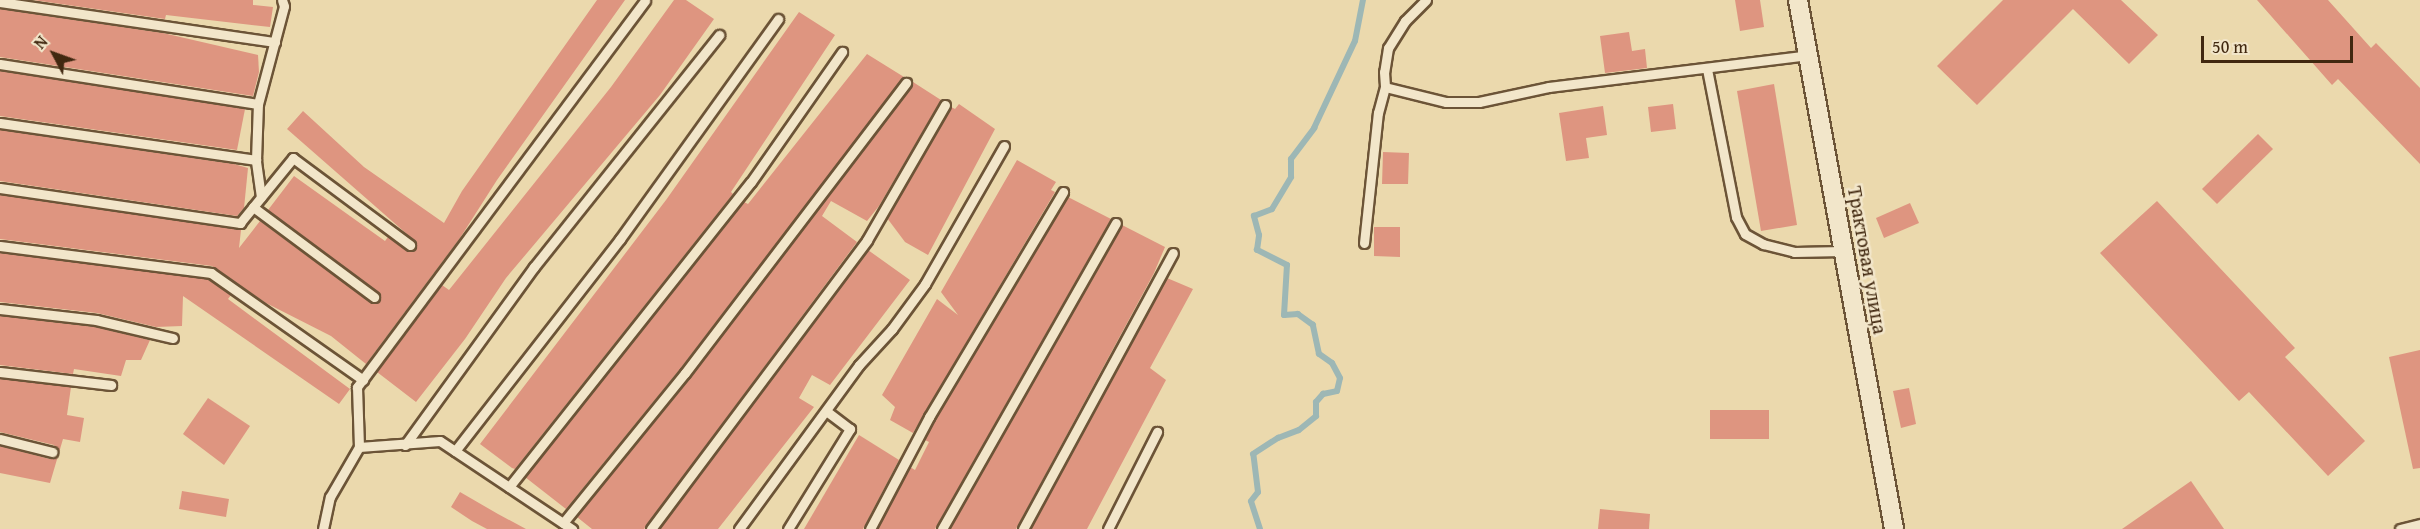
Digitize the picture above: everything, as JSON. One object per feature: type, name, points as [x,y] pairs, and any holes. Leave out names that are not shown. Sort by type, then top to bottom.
[{"type":"street","name":"Трактовая улица","points":[[1798,0],[1894,529]]},
{"type":"lane","points":[[261,197],[256,160],[258,104],[284,6],[282,0]]},
{"type":"lane","points":[[323,529],[330,497],[360,447],[357,387],[645,0]]},
{"type":"lane","points":[[1364,243],[1378,113],[1385,87],[1384,72],[1388,48],[1406,21],[1426,0]]},
{"type":"lane","points":[[0,2],[275,42]]},
{"type":"lane","points":[[455,451],[620,239],[778,19]]},
{"type":"lane","points":[[405,445],[534,267],[719,35]]},
{"type":"lane","points":[[509,487],[751,182],[842,52]]},
{"type":"lane","points":[[1385,87],[1446,102],[1479,102],[1549,87],[1808,55]]},
{"type":"lane","points":[[0,64],[258,104]]},
{"type":"lane","points":[[1707,69],[1736,217],[1745,234],[1763,244],[1794,252],[1843,251]]},
{"type":"lane","points":[[563,523],[685,373],[906,83]]},
{"type":"lane","points":[[651,529],[867,240],[945,105]]},
{"type":"lane","points":[[0,123],[256,160]]},
{"type":"lane","points":[[740,529],[859,365],[892,329],[925,284],[1004,146]]},
{"type":"lane","points":[[0,188],[240,223],[293,158],[410,245]]},
{"type":"lane","points":[[870,529],[929,417],[1063,192]]},
{"type":"lane","points":[[253,207],[374,297]]},
{"type":"lane","points":[[942,529],[1116,223]]},
{"type":"lane","points":[[0,246],[211,273],[363,380]]},
{"type":"lane","points":[[1023,529],[1173,253]]},
{"type":"lane","points":[[0,309],[96,320],[173,338]]},
{"type":"lane","points":[[0,372],[111,385]]},
{"type":"lane","points":[[788,529],[850,429],[826,411]]},
{"type":"lane","points":[[1108,529],[1157,432]]},
{"type":"lane","points":[[0,439],[52,452]]},
{"type":"lane","points":[[360,447],[440,441],[572,529]]},
{"type":"lane","points":[[2400,529],[2420,524]]},
{"type":"building","points":[[33,0],[253,0],[253,5],[273,7],[270,27],[166,15],[165,19]]},
{"type":"building","points":[[597,0],[625,0],[497,180],[460,238],[366,364],[331,336],[266,303],[212,266],[0,239],[0,195],[241,230],[239,248],[260,221],[370,302],[376,303],[381,298],[378,292],[268,210],[294,176],[385,241],[388,237],[410,252],[416,249],[416,242],[287,129],[303,111],[364,167],[444,223],[462,191]]},
{"type":"building","points":[[674,0],[686,0],[714,19],[660,95],[506,278],[465,339],[416,402],[377,372],[442,285],[449,290],[611,87]]},
{"type":"building","points":[[1735,0],[1760,0],[1764,27],[1740,31]]},
{"type":"building","points":[[2003,0],[2121,0],[2158,35],[2129,64],[2073,9],[1977,105],[1937,66]]},
{"type":"building","points":[[2257,0],[2328,0],[2371,48],[2376,43],[2420,88],[2420,164],[2338,79],[2332,85]]},
{"type":"building","points":[[0,9],[163,33],[258,55],[259,72],[253,96],[0,57]]},
{"type":"building","points":[[799,12],[835,35],[731,192],[733,194],[515,469],[512,468],[480,444],[666,200]]},
{"type":"building","points":[[1629,32],[1632,51],[1645,49],[1647,68],[1605,73],[1600,36]]},
{"type":"building","points":[[867,54],[904,77],[680,369],[566,509],[525,477],[744,202],[748,204]]},
{"type":"building","points":[[0,71],[245,109],[237,150],[0,116]]},
{"type":"building","points":[[913,82],[941,100],[879,206],[867,221],[831,201],[822,216],[857,242],[644,529],[592,529],[577,517],[690,377]]},
{"type":"building","points":[[1774,84],[1797,225],[1761,231],[1737,91]]},
{"type":"building","points":[[959,104],[995,129],[928,255],[905,242],[887,218],[951,107],[955,109]]},
{"type":"building","points":[[1673,104],[1676,129],[1651,132],[1648,107]]},
{"type":"building","points":[[1603,106],[1607,135],[1586,138],[1589,158],[1566,161],[1559,113]]},
{"type":"building","points":[[0,130],[234,164],[248,168],[244,208],[237,216],[0,181]]},
{"type":"building","points":[[2258,134],[2273,149],[2217,204],[2202,189]]},
{"type":"building","points":[[1383,152],[1409,153],[1408,184],[1382,184]]},
{"type":"building","points":[[1017,160],[1056,182],[1051,190],[1055,192],[913,433],[890,420],[895,407],[882,395],[937,299],[958,315],[941,292]]},
{"type":"building","points":[[1068,197],[1111,219],[935,529],[878,529],[910,467],[915,470],[929,442],[925,440],[935,420]]},
{"type":"building","points":[[2157,201],[2295,348],[2285,357],[2365,441],[2328,476],[2249,392],[2239,401],[2100,253]]},
{"type":"building","points":[[1910,203],[1919,223],[1884,238],[1876,218]]},
{"type":"building","points":[[1122,225],[1165,247],[1154,273],[1016,529],[950,529]]},
{"type":"building","points":[[1374,227],[1400,227],[1400,257],[1374,256]]},
{"type":"building","points":[[868,250],[910,280],[830,385],[812,375],[799,398],[814,407],[718,529],[659,529]]},
{"type":"building","points":[[0,253],[208,279],[231,295],[228,299],[350,389],[339,404],[183,296],[182,326],[156,327],[97,313],[0,302]]},
{"type":"building","points":[[1167,278],[1193,289],[1150,368],[1166,380],[1087,529],[1031,529]]},
{"type":"building","points":[[0,316],[95,327],[150,340],[141,360],[126,360],[121,376],[74,369],[73,374],[0,365]]},
{"type":"building","points":[[2420,350],[2420,468],[2413,469],[2389,357]]},
{"type":"building","points":[[0,379],[71,387],[67,415],[84,418],[80,442],[63,439],[59,453],[54,445],[0,432]]},
{"type":"building","points":[[1909,388],[1916,424],[1901,428],[1893,391]]},
{"type":"building","points":[[208,398],[250,426],[224,465],[183,434]]},
{"type":"building","points":[[1710,410],[1769,410],[1769,439],[1710,439]]},
{"type":"building","points":[[859,435],[899,460],[863,529],[804,529]]},
{"type":"building","points":[[0,446],[50,459],[59,453],[50,483],[0,473]]},
{"type":"building","points":[[2191,481],[2224,529],[2122,529]]},
{"type":"building","points":[[182,491],[229,499],[226,517],[179,509]]},
{"type":"building","points":[[460,492],[526,529],[487,529],[472,521],[451,507]]},
{"type":"building","points":[[1600,509],[1650,514],[1649,529],[1598,529]]},
{"type":"waterway","points":[[1260,529],[1251,501],[1258,492],[1253,454],[1278,438],[1299,430],[1316,416],[1316,402],[1323,394],[1337,391],[1340,378],[1332,363],[1319,354],[1313,325],[1298,314],[1284,315],[1287,265],[1257,250],[1259,235],[1254,216],[1272,209],[1291,177],[1291,159],[1314,128],[1355,41],[1363,0]]}]
